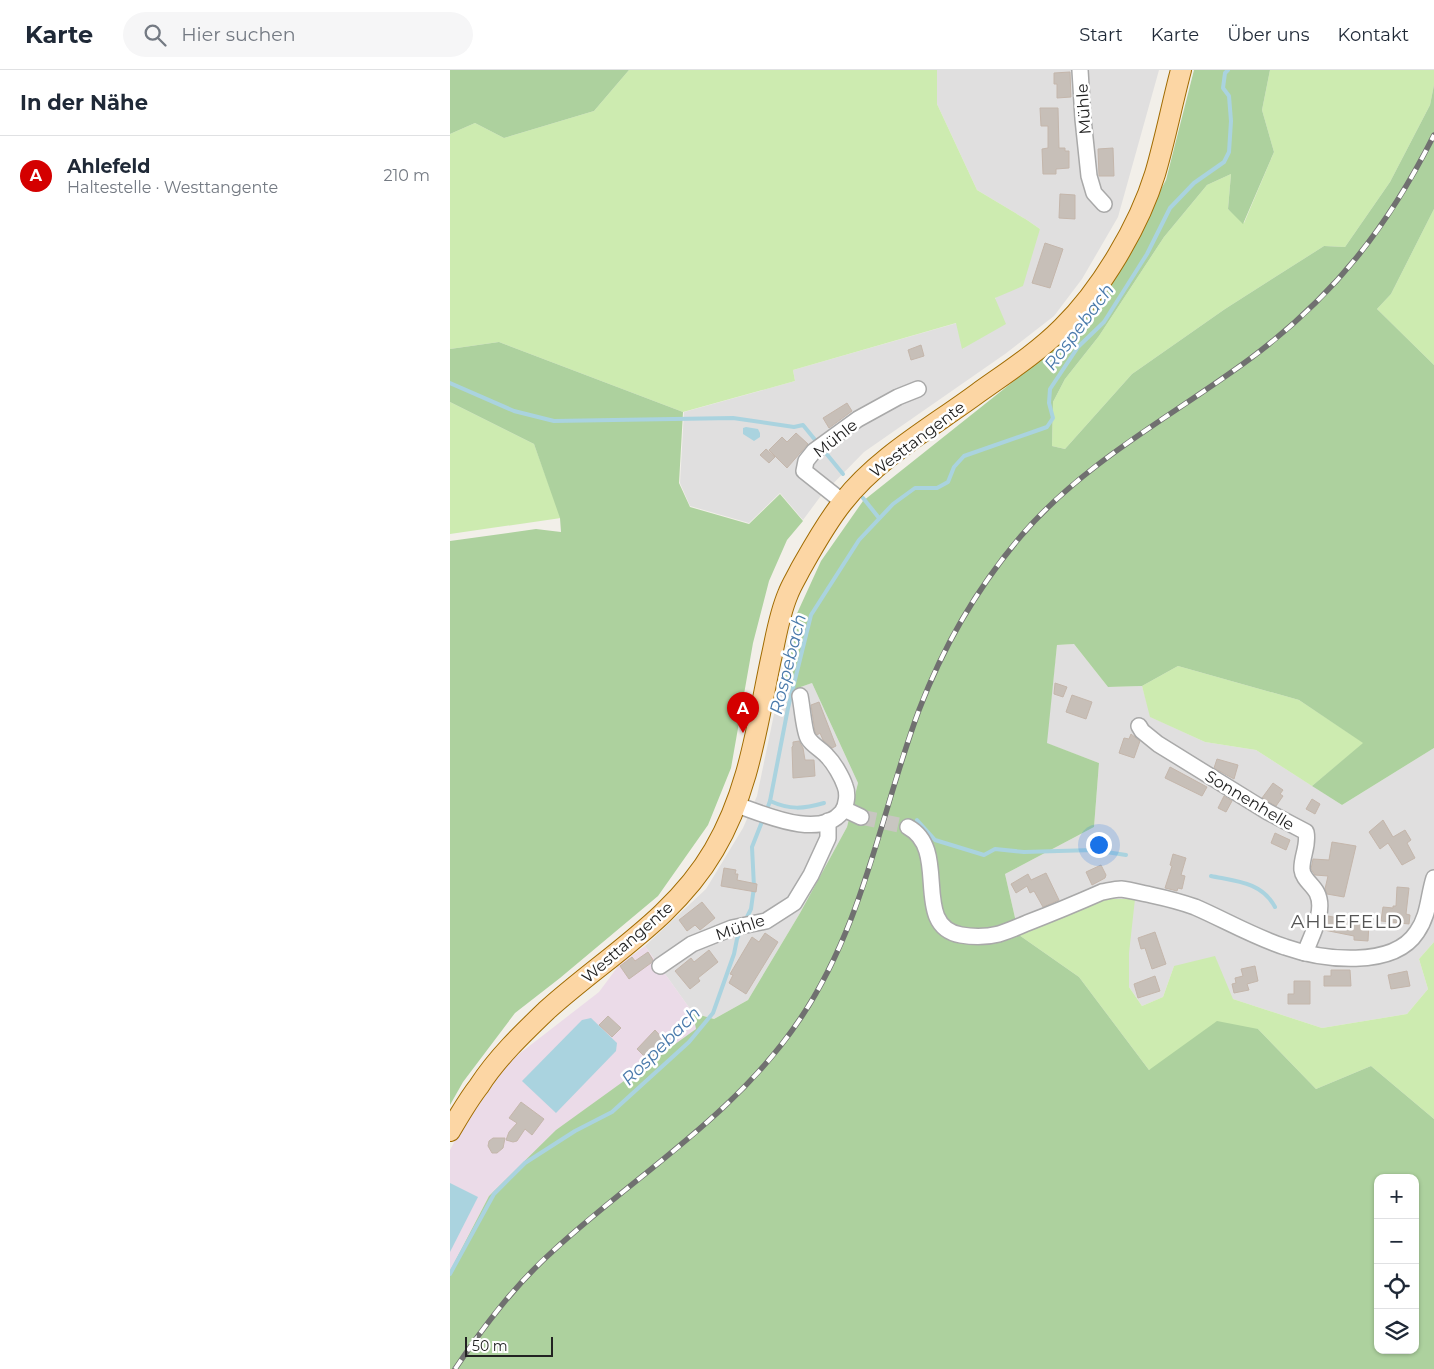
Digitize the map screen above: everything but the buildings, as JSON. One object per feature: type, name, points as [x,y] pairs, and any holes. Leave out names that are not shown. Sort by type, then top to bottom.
[{"type":"main road","name":"Westtangente","points":[[450,1131],[480,1084],[504,1054],[546,1011],[668,910],[691,884],[713,853],[736,805],[752,758],[778,628],[788,594],[813,546],[843,502],[888,458],[1015,367],[1062,328],[1091,295],[1116,258],[1137,217],[1154,176],[1181,70]]},
{"type":"street","name":"Mühle","points":[[1080,70],[1089,176],[1094,193],[1104,204]]},
{"type":"street","name":"Mühle","points":[[843,502],[804,471],[806,461],[814,451],[858,419],[898,397],[918,389]]},
{"type":"street","points":[[736,805],[780,820],[808,825],[828,821],[839,814],[844,808],[845,786],[829,758],[807,738],[800,696]]},
{"type":"street","name":"Sonnenhelle","points":[[1139,726],[1142,731],[1158,744],[1268,812],[1306,832],[1308,841],[1302,862],[1303,874],[1317,893],[1321,907],[1305,953]]},
{"type":"street","points":[[844,808],[862,817]]},
{"type":"street","name":"Mühle","points":[[660,966],[692,944],[732,928],[766,921],[794,903],[811,876],[828,838],[828,821]]},
{"type":"street","points":[[908,828],[917,832],[928,850],[933,907],[940,925],[954,934],[970,937],[998,935],[1102,892],[1120,889],[1193,906],[1285,947],[1305,953],[1334,957],[1367,958],[1388,953],[1406,945],[1417,933],[1427,914],[1434,878]]},
{"type":"shaded area","points":[[937,70],[1159,70],[1118,217],[1082,279],[1054,316],[1005,354],[864,452],[820,497],[803,520],[780,493],[749,523],[690,506],[680,483],[684,412],[795,381],[793,370],[957,323],[963,349],[1040,229],[977,190],[937,104]]},
{"type":"shaded area","points":[[1074,644],[1108,687],[1142,686],[1151,717],[1205,742],[1256,750],[1342,805],[1434,748],[1434,942],[1419,959],[1428,989],[1407,1014],[1322,1028],[1233,999],[1174,966],[1163,997],[1142,1006],[1129,987],[1129,953],[1096,899],[1019,935],[1005,874],[1094,827],[1099,763],[1046,743],[1057,645]]},
{"type":"shaded area","points":[[812,683],[858,783],[847,827],[800,913],[748,1000],[714,1019],[693,1013],[645,946],[706,889],[743,828],[757,796],[778,695]]},
{"type":"shaded area","points":[[645,946],[693,1013],[697,1029],[643,1068],[489,1196],[450,1271],[450,1150],[459,1133],[510,1061],[599,992],[619,965]]},
{"type":"green space","points":[[450,70],[629,70],[594,111],[504,138],[475,123],[450,134]]},
{"type":"green space","points":[[629,70],[937,70],[937,104],[977,190],[1040,229],[1023,286],[995,298],[1006,324],[962,349],[956,323],[793,370],[795,381],[683,412],[499,342],[450,349],[450,134],[475,123],[504,138],[594,111]]},
{"type":"green space","points":[[1194,70],[1270,70],[1262,110],[1274,152],[1243,224],[1228,209],[1231,174],[1207,185],[1164,237],[1099,336],[1065,379],[1053,402],[1052,446],[1065,449],[1132,374],[1225,309],[1324,246],[1345,247],[1390,182],[1430,105],[1434,85],[1434,209],[1391,294],[1377,309],[1434,365],[1434,748],[1342,805],[1312,786],[1363,743],[1299,700],[1178,666],[1142,686],[1108,687],[1074,644],[1057,645],[1047,743],[1099,763],[1094,827],[1005,874],[1019,935],[1079,977],[1149,1070],[1217,1021],[1258,1029],[1316,1089],[1371,1066],[1434,1119],[1434,1369],[450,1369],[450,1271],[489,1196],[556,1130],[696,1029],[693,1013],[714,1019],[748,1000],[800,913],[847,827],[858,783],[812,683],[778,695],[794,620],[821,561],[863,501],[1073,334],[1116,272],[1166,180]]},
{"type":"green space","points":[[1270,70],[1434,70],[1434,85],[1430,105],[1390,182],[1345,247],[1324,246],[1225,309],[1132,374],[1065,449],[1052,446],[1053,402],[1065,379],[1099,336],[1164,237],[1207,185],[1231,174],[1228,209],[1244,223],[1274,152],[1262,110]]},
{"type":"green space","points":[[1434,209],[1434,365],[1377,309],[1391,294]]},
{"type":"green space","points":[[499,342],[683,412],[679,483],[690,507],[749,524],[780,494],[803,521],[787,540],[769,581],[753,643],[731,768],[708,825],[658,896],[515,1013],[463,1082],[450,1105],[450,541],[536,529],[561,532],[560,518],[534,444],[450,402],[450,349]]},
{"type":"green space","points":[[450,402],[534,444],[561,518],[450,534]]},
{"type":"green space","points":[[1178,666],[1299,700],[1364,743],[1312,786],[1256,750],[1205,742],[1150,717],[1142,686]]},
{"type":"green space","points":[[1096,899],[1135,899],[1129,953],[1129,987],[1142,1006],[1163,997],[1174,966],[1215,956],[1233,999],[1322,1028],[1407,1014],[1428,989],[1419,959],[1434,942],[1434,1119],[1371,1066],[1316,1089],[1258,1029],[1149,1070],[1079,977],[1019,935]]},
{"type":"water","points":[[743,428],[758,429],[760,437],[754,441],[743,434]]},
{"type":"water","points":[[591,1018],[617,1043],[616,1051],[556,1113],[522,1081],[582,1020]]},
{"type":"water","points":[[450,1183],[478,1197],[450,1252]]},
{"type":"waterway","name":"Rospebach","points":[[766,812],[770,801],[788,708],[811,615],[859,540],[893,504],[915,488],[937,488],[948,482],[954,467],[964,456],[1047,427],[1053,418],[1049,403],[1050,389],[1078,347],[1104,322],[1147,254],[1170,208],[1194,183],[1224,162],[1229,152],[1231,121],[1229,96],[1223,88],[1225,73],[1228,70]]},
{"type":"waterway","points":[[450,383],[514,411],[554,421],[733,418],[794,427],[803,425],[816,441]]},
{"type":"waterway","points":[[825,452],[843,474]]},
{"type":"waterway","points":[[863,498],[879,518]]},
{"type":"waterway","points":[[770,801],[797,808],[824,803]]},
{"type":"waterway","name":"Rospebach","points":[[745,921],[751,909],[754,887],[752,847],[763,819]]},
{"type":"waterway","points":[[917,820],[935,840],[984,855],[995,849],[1024,852],[1093,850],[1126,855]]},
{"type":"waterway","points":[[1211,876],[1247,884],[1263,892],[1275,907]]},
{"type":"waterway","name":"Rospebach","points":[[450,1274],[494,1194],[525,1163],[575,1131],[612,1112],[689,1042],[713,1013],[740,932]]},
{"type":"tunnel","points":[[861,817],[908,827]]},
{"type":"railway","points":[[455,1369],[500,1307],[525,1278],[585,1223],[716,1114],[746,1085],[800,1019],[822,983],[855,907],[869,868],[905,750],[928,687],[962,619],[1005,556],[1046,509],[1101,462],[1251,358],[1308,310],[1356,258],[1378,230],[1398,200],[1434,135]]},
{"type":"place","name":"Ahlefeld","points":[[743,733]]},
{"type":"district","name":"AHLEFELD","points":[[1347,921]]}]
